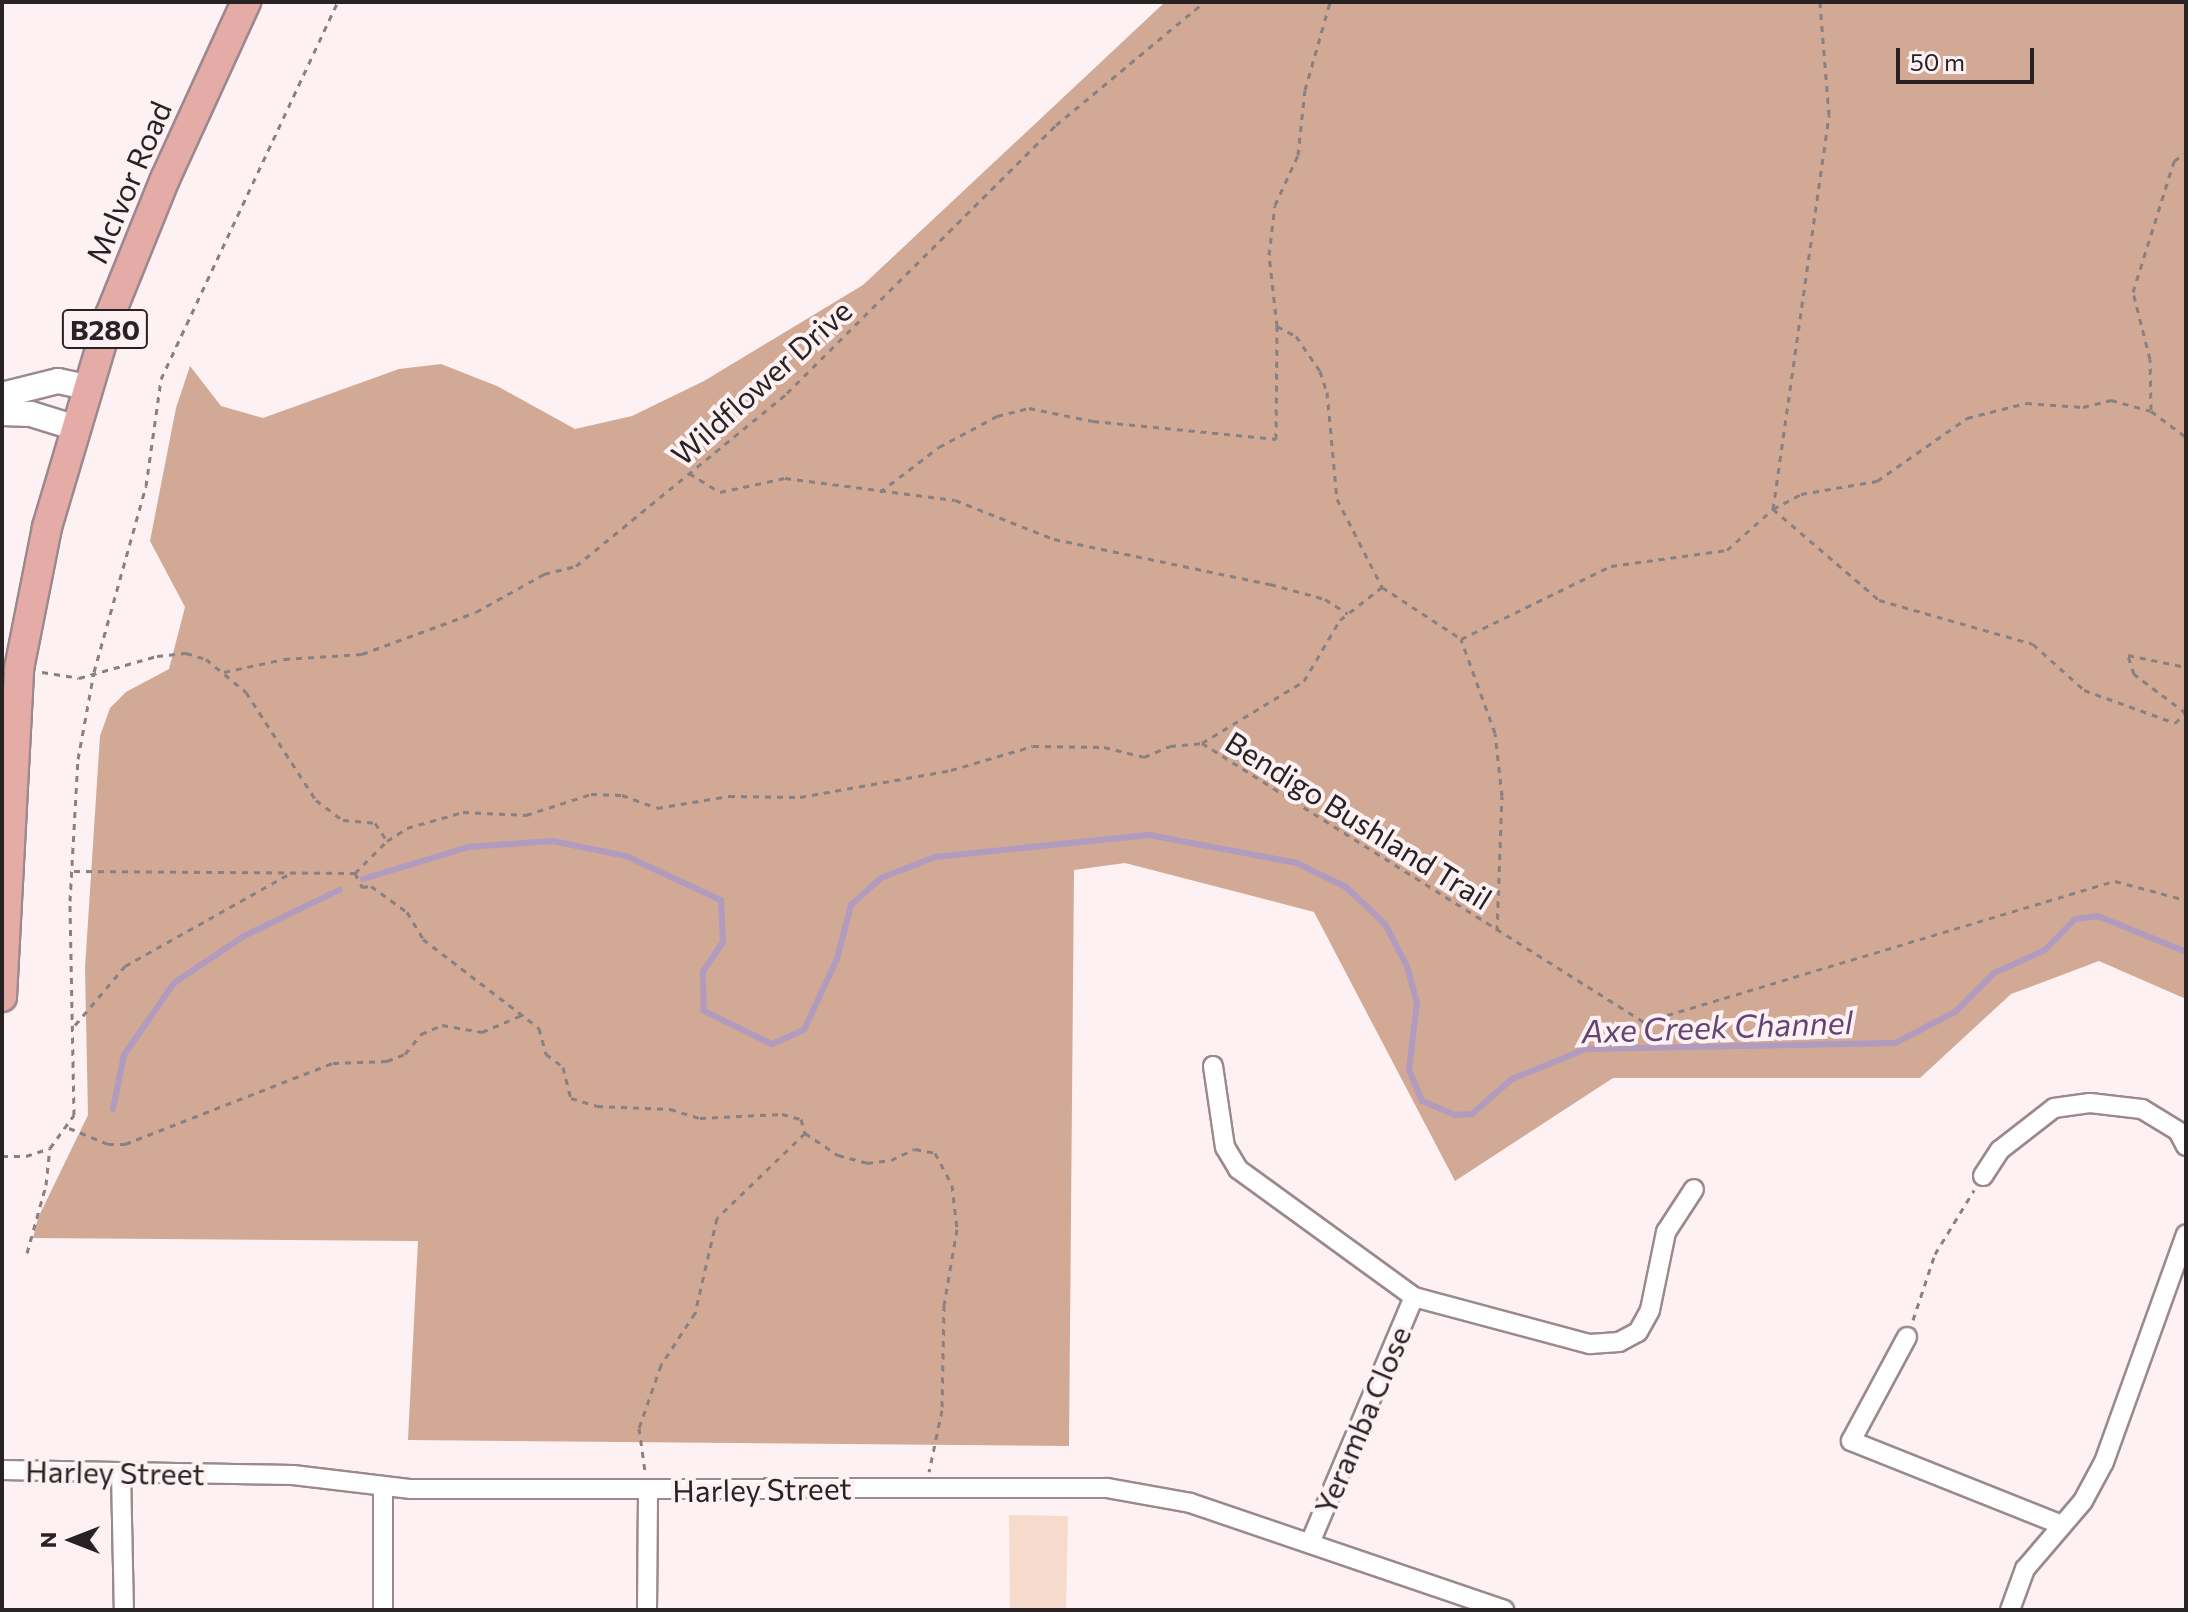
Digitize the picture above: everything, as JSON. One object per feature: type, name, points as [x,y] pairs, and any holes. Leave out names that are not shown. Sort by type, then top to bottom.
[{"type":"main road","name":"McIvor Road","points":[[2,770],[19,671],[73,427],[165,179],[246,2]]},
{"type":"main road","name":"McIvor Road","points":[[2,997],[19,671]]},
{"type":"street","points":[[2,395],[58,381],[86,387]]},
{"type":"street","points":[[2,413],[31,414],[73,427]]},
{"type":"street","name":"Yeramba Close","points":[[1213,1066],[1225,1147],[1238,1169],[1414,1297],[1590,1344],[1619,1342],[1638,1332],[1650,1310],[1666,1232],[1694,1189]]},
{"type":"street","points":[[1983,1176],[2000,1150],[2054,1108],[2090,1103],[2142,1109],[2178,1131],[2186,1146]]},
{"type":"street","points":[[2010,1610],[2025,1569],[2060,1524],[2083,1501],[2104,1462],[2186,1234]]},
{"type":"street","name":"Yeramba Close","points":[[1310,1543],[1414,1297]]},
{"type":"street","points":[[1907,1337],[1851,1441],[2060,1524]]},
{"type":"street","name":"Harley Street","points":[[2,1470],[293,1475],[383,1488],[1136,1491],[1310,1543],[1504,1610]]},
{"type":"street","points":[[121,1472],[124,1610]]},
{"type":"street","points":[[383,1488],[383,1610]]},
{"type":"street","points":[[647,1610],[648,1491]]},
{"type":"path","points":[[2,1156],[26,1156],[50,1148],[69,1128],[77,1100],[74,871],[78,759],[94,672],[146,486],[161,379],[338,2]]},
{"type":"path","name":"Wildflower Drive","points":[[224,672],[284,659],[362,654],[476,612],[544,574],[576,566],[787,393],[1056,125],[1204,2]]},
{"type":"path","points":[[880,492],[939,447],[997,416],[1029,408],[1093,421],[1276,439],[1277,326],[1269,255],[1275,205],[1298,155],[1305,90],[1330,2]]},
{"type":"path","points":[[1773,509],[1829,115],[1820,2]]},
{"type":"path","points":[[2151,411],[2150,359],[2133,292],[2174,161],[2186,153]]},
{"type":"path","points":[[1277,326],[1308,351],[1324,382],[1337,499],[1382,587],[1461,639],[1495,733],[1502,796],[1497,931]]},
{"type":"path","points":[[1461,639],[1611,566],[1727,550],[1773,509],[1801,494],[1877,481],[1967,418],[2026,403],[2083,407],[2111,400],[2151,411],[2186,437]]},
{"type":"path","points":[[689,473],[720,492],[775,478],[955,500],[1054,539],[1270,584],[1325,599],[1348,614]]},
{"type":"path","points":[[1773,509],[1879,600],[2033,644],[2084,690],[2175,723],[2186,713],[2134,674],[2128,655],[2186,667]]},
{"type":"path","points":[[1202,743],[1304,681],[1348,614],[1382,587]]},
{"type":"path","points":[[19,671],[79,678],[177,653],[195,655],[224,672],[246,692],[316,800],[343,820],[375,823],[387,841]]},
{"type":"path","name":"Bendigo Bushland Trail","points":[[355,873],[387,841],[407,828],[463,812],[526,815],[591,794],[622,795],[657,808],[729,796],[800,797],[951,770],[1033,746],[1104,747],[1144,757],[1170,746],[1202,743],[1644,1022],[2115,881],[2186,900]]},
{"type":"path","points":[[74,871],[122,868],[287,875],[355,873],[362,887],[371,886],[407,912],[423,939],[539,1028],[546,1054],[563,1067],[571,1098],[597,1106],[670,1109],[700,1118],[782,1114],[801,1119],[805,1133],[838,1155],[867,1163],[891,1160],[915,1149],[935,1153],[952,1185],[957,1229],[944,1305],[942,1410],[926,1488]]},
{"type":"path","points":[[75,1025],[125,966],[287,875]]},
{"type":"path","points":[[69,1128],[108,1144],[125,1144],[226,1109],[333,1063],[387,1061],[405,1054],[421,1034],[442,1025],[482,1032],[522,1015]]},
{"type":"path","points":[[648,1491],[639,1428],[661,1365],[695,1313],[717,1218],[805,1133]]},
{"type":"path","points":[[27,1253],[48,1176],[50,1148]]},
{"type":"path","points":[[1907,1337],[1935,1254],[1983,1176]]},
{"type":"shaded area","points":[[1165,2],[2186,2],[2186,999],[2099,961],[2011,994],[1920,1078],[1613,1078],[1455,1181],[1314,912],[1125,863],[1074,870],[1069,1446],[408,1440],[418,1241],[33,1238],[38,1218],[88,1115],[85,968],[100,736],[110,708],[126,692],[169,669],[185,607],[150,541],[176,408],[190,366],[221,406],[263,418],[399,369],[441,364],[497,386],[575,429],[632,416],[704,381],[863,285]]},
{"type":"shaded area","points":[[1009,1515],[1068,1516],[1066,1610],[1010,1610]]},
{"type":"waterway","name":"Axe Creek Channel","points":[[363,879],[468,847],[552,841],[626,856],[721,900],[723,942],[703,972],[704,1011],[772,1044],[804,1030],[837,959],[851,905],[881,878],[935,857],[1149,835],[1297,863],[1346,887],[1385,924],[1407,966],[1417,1003],[1409,1070],[1422,1101],[1455,1115],[1472,1114],[1512,1079],[1586,1049],[1895,1043],[1955,1012],[1994,973],[2045,950],[2075,919],[2098,916],[2186,952]]},
{"type":"waterway","name":"Axe Creek Channel","points":[[113,1109],[124,1055],[174,983],[244,936],[339,890]]}]
